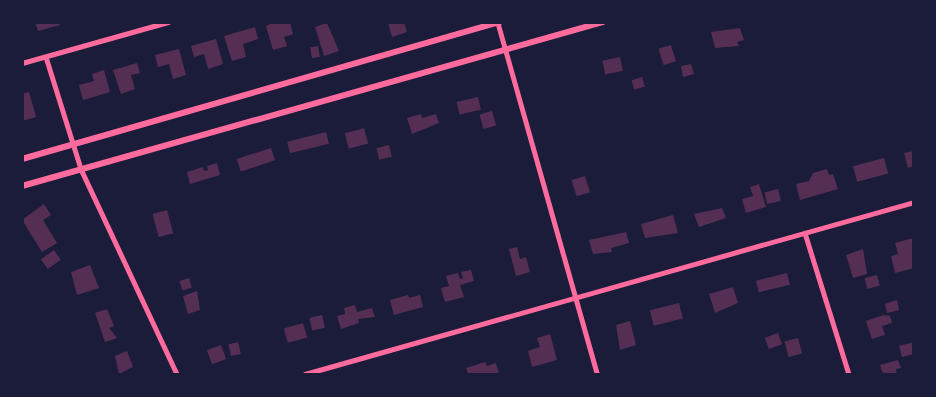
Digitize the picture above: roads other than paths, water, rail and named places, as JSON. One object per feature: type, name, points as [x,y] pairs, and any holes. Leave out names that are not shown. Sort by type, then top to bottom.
[{"type":"main road","points":[[22,186],[603,22]]},
{"type":"main road","points":[[22,159],[499,23]]},
{"type":"street","points":[[22,64],[168,22]]},
{"type":"street","points":[[499,23],[574,298],[597,374]]},
{"type":"street","points":[[46,57],[81,169],[177,374]]},
{"type":"street","points":[[305,374],[914,202]]},
{"type":"street","points":[[805,233],[849,374]]}]
